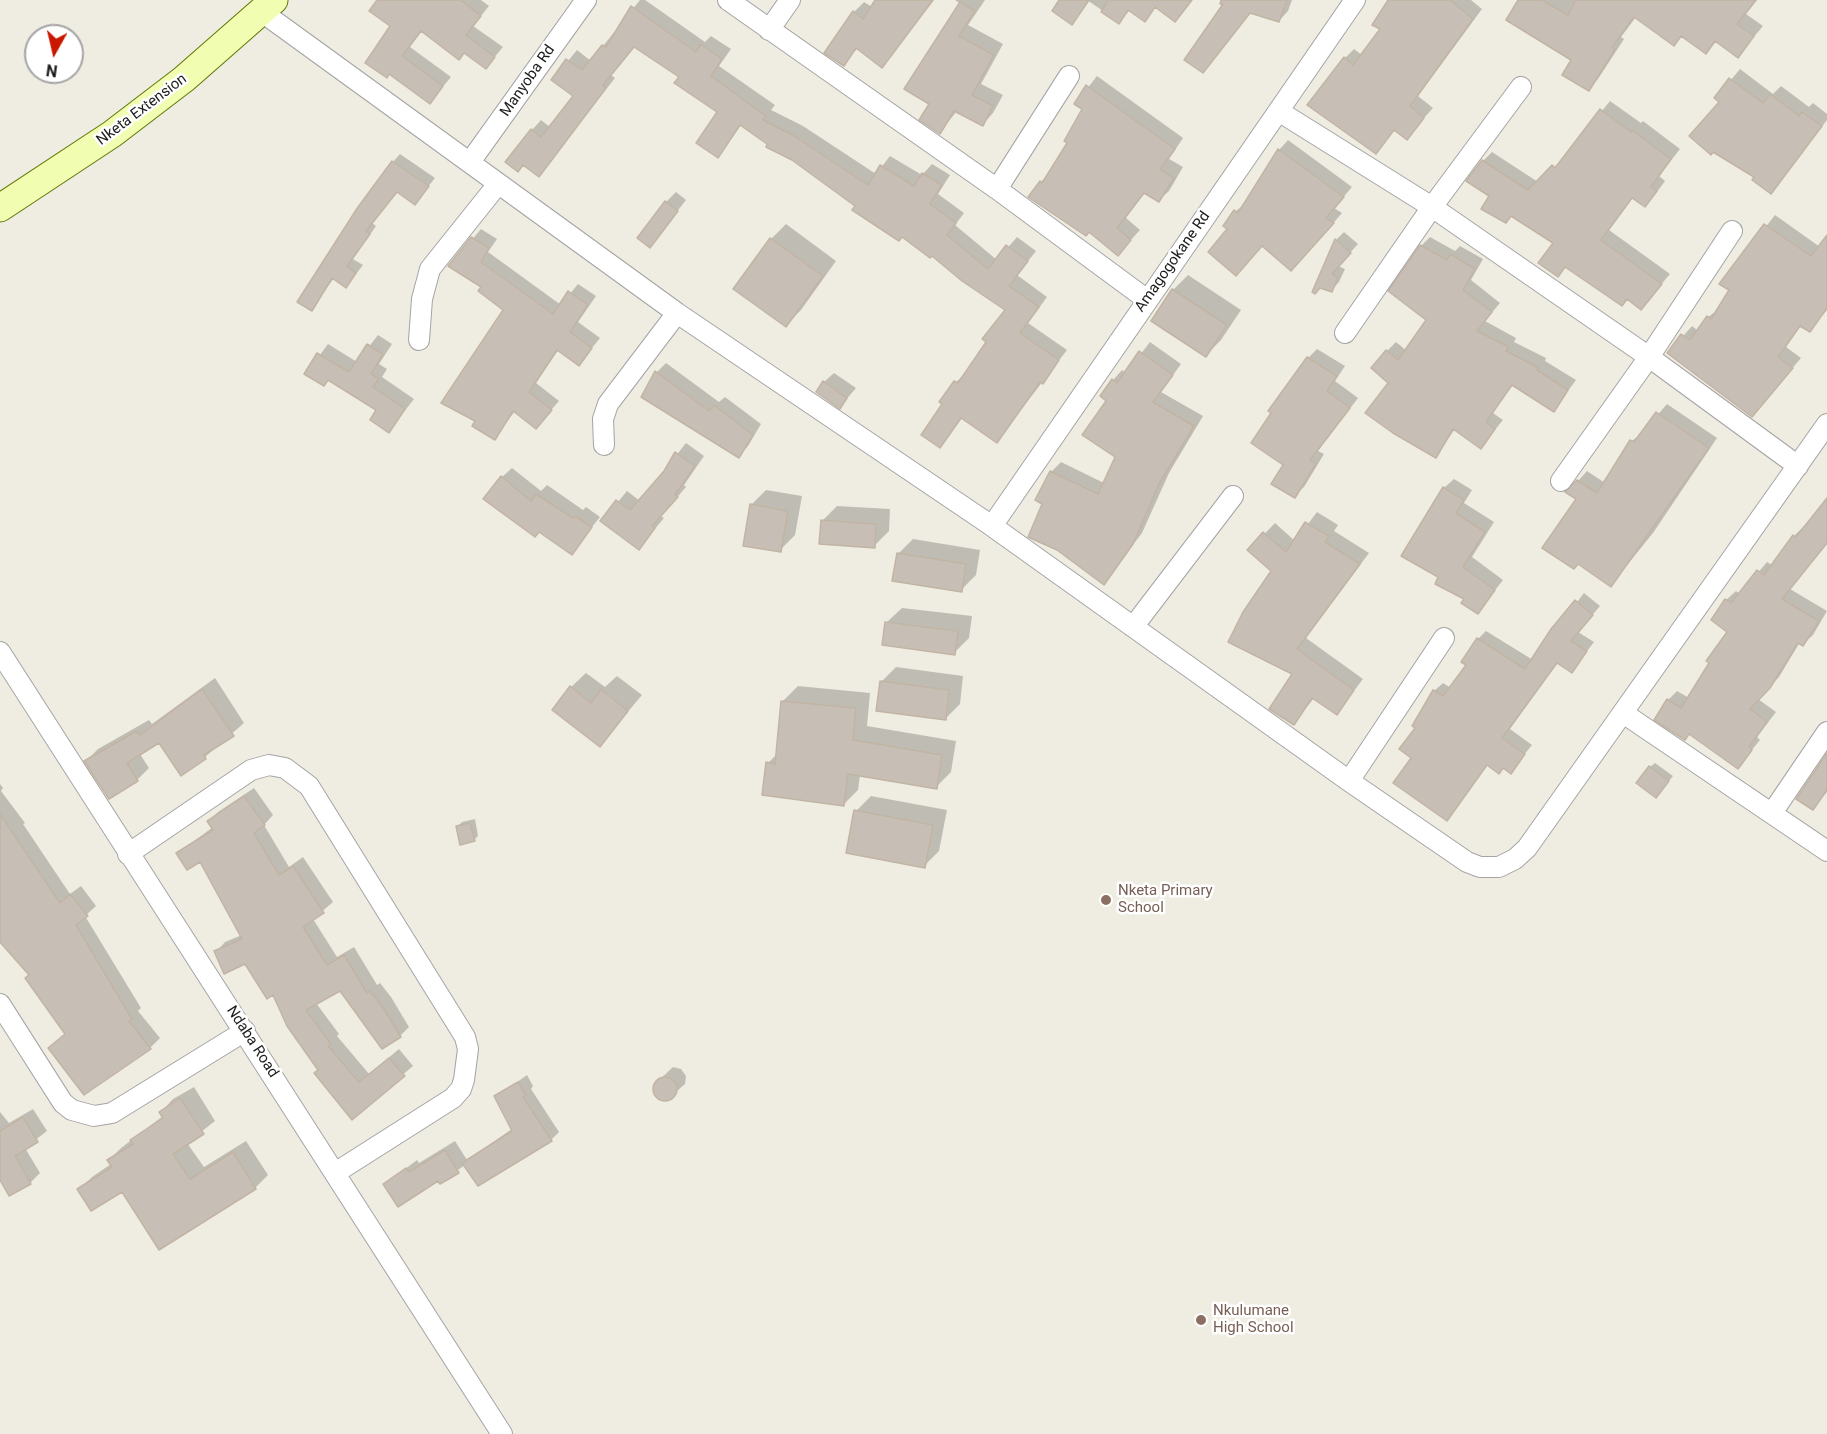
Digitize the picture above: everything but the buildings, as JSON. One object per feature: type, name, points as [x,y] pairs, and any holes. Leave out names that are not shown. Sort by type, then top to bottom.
[{"type":"street","name":"Manyoba Rd","points":[[470,162],[586,0]]},
{"type":"street","points":[[728,0],[997,189],[1146,299]]},
{"type":"street","points":[[770,30],[790,0]]},
{"type":"street","name":"Amagogokane Rd","points":[[992,526],[1146,299],[1280,112],[1355,0]]},
{"type":"street","points":[[268,6],[498,184],[676,313],[992,526],[1349,781],[1467,862],[1480,867],[1500,867],[1515,859],[1527,848],[1827,424]]},
{"type":"street","name":"Nketa Extension","points":[[0,208],[112,134],[184,79],[268,6]]},
{"type":"street","points":[[997,189],[1070,76]]},
{"type":"street","points":[[1345,333],[1432,207],[1521,87]]},
{"type":"street","points":[[1280,112],[1432,207],[1649,357],[1798,466]]},
{"type":"street","points":[[419,340],[422,299],[430,269],[498,184]]},
{"type":"street","points":[[1561,481],[1649,357],[1732,231]]},
{"type":"street","points":[[604,446],[603,419],[608,404],[676,313]]},
{"type":"street","points":[[1133,627],[1233,496]]},
{"type":"street","points":[[1349,781],[1444,638]]},
{"type":"street","name":"Ndaba Road","points":[[0,652],[502,1434]]},
{"type":"street","points":[[1623,713],[1827,851]]},
{"type":"street","points":[[1772,813],[1827,732]]},
{"type":"street","points":[[129,854],[251,770],[269,765],[285,768],[309,786],[465,1037],[468,1048],[464,1080],[461,1089],[453,1098],[335,1173]]},
{"type":"street","points":[[0,1004],[63,1103],[72,1110],[94,1116],[112,1113],[245,1031]]},
{"type":"place","name":"Nketa Primary School","points":[[1106,900]]},
{"type":"place","name":"Nkulumane High School","points":[[1201,1320]]}]
